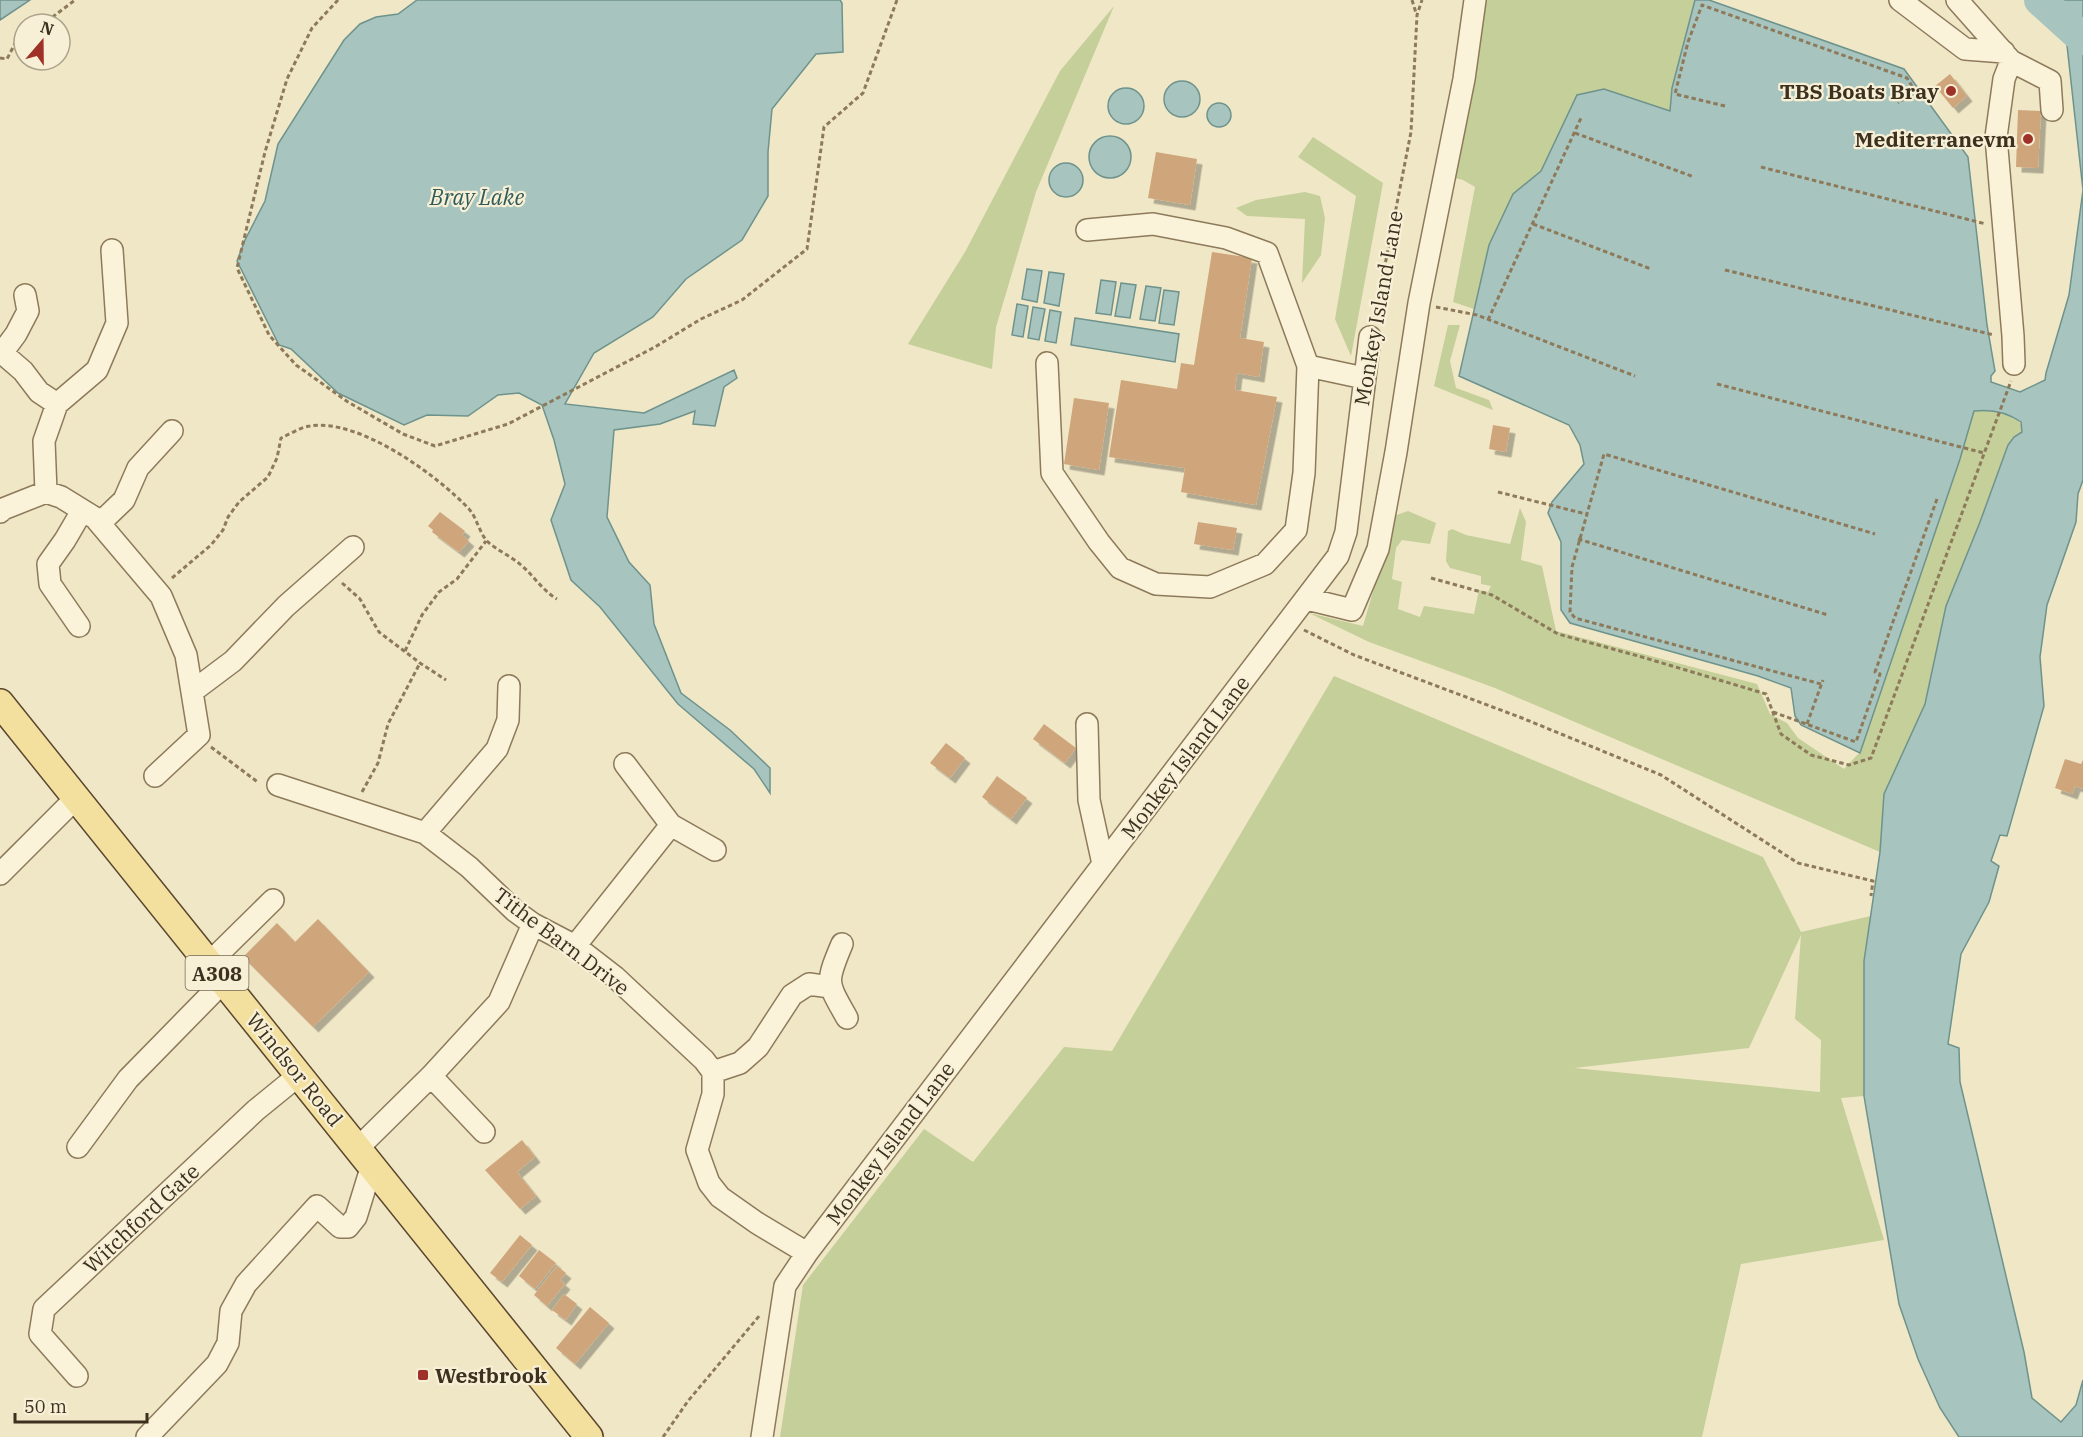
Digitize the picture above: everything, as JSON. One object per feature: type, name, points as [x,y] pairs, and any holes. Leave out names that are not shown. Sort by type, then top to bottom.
[{"type":"main road","name":"Windsor Road","points":[[0,703],[589,1437]]},
{"type":"street","points":[[1307,598],[1352,610],[1378,549],[1396,452],[1419,303],[1464,79],[1475,0]]},
{"type":"street","points":[[1900,0],[1965,49],[2007,56]]},
{"type":"street","points":[[1957,0],[2007,56],[2050,81],[2052,110]]},
{"type":"street","points":[[2007,56],[1996,137],[2013,336],[2013,370]]},
{"type":"street","points":[[1047,363],[1052,473],[1099,542],[1120,568],[1156,584],[1210,587],[1265,564],[1296,530],[1304,473],[1308,366],[1267,253],[1226,238],[1153,224],[1087,230]]},
{"type":"street","points":[[46,492],[44,441],[57,404],[97,370],[117,323],[112,250]]},
{"type":"street","points":[[25,295],[28,311],[16,334],[1,353],[22,371],[39,392],[57,404]]},
{"type":"street","name":"Monkey Island Lane","points":[[762,1437],[785,1286],[807,1253],[1338,556],[1346,531],[1370,337]]},
{"type":"street","points":[[1308,366],[1364,378]]},
{"type":"street","points":[[99,524],[124,500],[138,468],[172,430]]},
{"type":"street","points":[[0,512],[46,492],[61,497],[95,518],[161,596],[186,655],[199,735],[155,776]]},
{"type":"street","points":[[79,626],[50,584],[48,564],[82,511]]},
{"type":"street","points":[[193,691],[233,661],[286,606],[353,547]]},
{"type":"street","points":[[425,833],[497,749],[508,720],[509,686]]},
{"type":"street","points":[[1087,724],[1089,800],[1103,864]]},
{"type":"street","points":[[625,764],[671,825],[715,849]]},
{"type":"street","name":"Tithe Barn Drive","points":[[278,785],[425,833],[469,867],[533,924],[575,946],[615,977],[704,1060],[713,1072]]},
{"type":"street","points":[[0,874],[76,798]]},
{"type":"street","points":[[575,946],[671,825]]},
{"type":"street","points":[[78,1147],[128,1079],[217,972],[273,900]]},
{"type":"street","points":[[147,1437],[217,1364],[228,1342],[231,1311],[246,1284],[317,1206],[340,1227],[348,1227],[356,1217],[365,1156],[430,1076],[499,1002],[533,924]]},
{"type":"street","points":[[842,944],[831,970],[830,987],[847,1018]]},
{"type":"street","points":[[807,1253],[757,1223],[720,1197],[709,1184],[697,1150],[713,1094],[713,1072],[740,1063],[758,1047],[792,995],[809,984],[830,987]]},
{"type":"street","name":"Witchford Gate","points":[[77,1376],[40,1334],[44,1309],[256,1110],[299,1075]]},
{"type":"street","points":[[430,1076],[484,1132]]},
{"type":"path","points":[[59,12],[75,0]]},
{"type":"path","points":[[338,0],[312,28],[286,79],[265,152],[237,268],[269,335],[296,365],[348,402],[403,434],[435,446],[508,424],[655,347],[701,319],[742,300],[807,249],[824,128],[863,93],[897,0]]},
{"type":"path","points":[[1413,0],[1417,15]]},
{"type":"path","name":"Monkey Island Lane","points":[[1370,337],[1411,132],[1417,15],[1422,0]]},
{"type":"path","points":[[1725,106],[1675,94],[1688,42],[1702,5],[1907,78],[1915,90],[1898,103]]},
{"type":"path","points":[[0,58],[7,58],[12,49]]},
{"type":"path","points":[[1488,320],[1581,118]]},
{"type":"path","points":[[1574,133],[1694,177]]},
{"type":"path","points":[[1761,167],[1982,223]]},
{"type":"path","points":[[1533,224],[1651,269]]},
{"type":"path","points":[[1725,270],[1992,335]]},
{"type":"path","points":[[1419,303],[1477,315],[1635,376]]},
{"type":"path","points":[[1431,578],[1492,595],[1558,634],[1766,694],[1781,734],[1811,755],[1849,765],[1871,758],[2013,370]]},
{"type":"path","points":[[1717,384],[1984,453]]},
{"type":"path","points":[[156,590],[211,545],[223,530],[228,517],[239,502],[268,477],[277,458],[281,438],[309,426],[327,426],[352,431],[389,447],[444,484],[471,511],[487,540],[521,565],[546,592],[557,599]]},
{"type":"path","points":[[1821,684],[1575,618],[1570,612],[1572,567],[1578,539],[1604,454],[1875,534]]},
{"type":"path","points":[[1498,492],[1586,514]]},
{"type":"path","points":[[1772,712],[1856,742],[1880,674],[1875,672],[1937,499]]},
{"type":"path","points":[[1578,539],[1828,615]]},
{"type":"path","points":[[405,651],[422,615],[440,592],[457,579],[487,540]]},
{"type":"path","points":[[327,570],[360,599],[379,632],[446,680]]},
{"type":"path","points":[[1288,622],[1354,655],[1522,718],[1661,775],[1798,863],[1873,881],[1871,896]]},
{"type":"path","points":[[352,809],[378,762],[388,724],[420,663]]},
{"type":"path","points":[[1807,724],[1823,680]]},
{"type":"path","points":[[199,735],[211,747],[264,787],[278,785]]},
{"type":"path","points":[[663,1437],[688,1401],[762,1312]]},
{"type":"green space","points":[[1482,0],[1695,0],[1672,88],[1670,112],[1604,89],[1577,95],[1541,171],[1513,194],[1489,245],[1474,309],[1453,302],[1475,187],[1463,180],[1450,177]]},
{"type":"green space","points":[[1114,6],[1036,192],[996,327],[992,369],[908,344],[965,252],[1060,71]]},
{"type":"green space","points":[[1313,137],[1383,183],[1351,356],[1335,319],[1356,196],[1298,157]]},
{"type":"green space","points":[[1305,192],[1320,196],[1325,218],[1321,255],[1302,283],[1305,219],[1247,216],[1236,208],[1256,200]]},
{"type":"green space","points":[[1448,325],[1460,325],[1450,361],[1456,388],[1489,400],[1493,410],[1434,386]]},
{"type":"green space","points":[[1990,409],[2016,419],[2020,422],[2022,432],[2008,445],[1946,606],[1925,704],[1884,794],[1880,852],[1495,688],[1369,642],[1309,613],[1363,626],[1379,571],[1391,517],[1408,511],[1436,523],[1430,544],[1402,540],[1396,548],[1392,579],[1402,582],[1398,609],[1420,617],[1424,606],[1474,614],[1479,590],[1488,592],[1491,586],[1481,584],[1481,576],[1450,568],[1446,561],[1448,531],[1452,529],[1466,535],[1510,544],[1520,508],[1526,522],[1521,560],[1542,566],[1556,631],[1757,684],[1770,714],[1787,723],[1798,738],[1844,769],[1860,752],[1960,459],[1974,410]]},
{"type":"green space","points":[[1334,676],[1763,857],[1801,932],[1871,916],[1864,961],[1864,1096],[1841,1098],[1884,1240],[1741,1264],[1702,1437],[780,1437],[803,1285],[924,1129],[973,1162],[1064,1047],[1112,1051]],"holes":[[[1801,935],[1795,1019],[1821,1040],[1820,1092],[1574,1068],[1749,1048]]]},
{"type":"water","points":[[0,0],[30,0],[12,12],[0,20]]},
{"type":"water","name":"Bray Lake","points":[[417,0],[840,0],[842,3],[843,52],[816,54],[772,109],[768,152],[768,196],[742,240],[686,279],[653,317],[594,353],[565,404],[644,413],[734,370],[737,378],[724,387],[715,426],[693,424],[695,411],[660,424],[614,430],[607,517],[629,562],[650,585],[654,624],[681,693],[730,730],[770,768],[770,793],[754,769],[678,704],[600,607],[571,580],[551,520],[565,484],[542,405],[519,393],[498,395],[468,416],[427,415],[404,425],[338,393],[291,349],[279,345],[237,261],[265,201],[278,144],[344,40],[360,24],[376,17],[398,14]]},
{"type":"water","points":[[1695,0],[1709,0],[1904,69],[1968,157],[1987,325],[1995,371],[1991,376],[1991,382],[2020,392],[2045,380],[2069,295],[2083,190],[2083,480],[2078,494],[2076,522],[2047,605],[2040,657],[2044,706],[2007,836],[2000,835],[1991,861],[1999,866],[1989,902],[1961,954],[1948,1044],[1959,1048],[1960,1082],[2024,1352],[2032,1398],[2061,1422],[2076,1405],[2083,1380],[2083,1437],[1959,1437],[1940,1408],[1918,1359],[1899,1304],[1864,1096],[1864,961],[1880,852],[1884,794],[1925,704],[1946,606],[2008,445],[2022,432],[2021,422],[1999,412],[1974,411],[1960,459],[1860,753],[1801,725],[1795,716],[1791,688],[1758,676],[1570,623],[1561,610],[1561,542],[1548,513],[1552,502],[1584,464],[1580,445],[1569,425],[1459,376],[1489,245],[1513,194],[1541,171],[1577,95],[1604,89],[1670,111],[1672,88]]},
{"type":"water","points":[[2062,0],[2083,0],[2083,190]]},
{"type":"water","points":[[1182,81],[1195,86],[1200,99],[1195,112],[1182,117],[1169,112],[1164,99],[1169,86]]},
{"type":"water","points":[[1126,88],[1139,93],[1144,106],[1139,119],[1126,124],[1113,119],[1108,106],[1113,93]]},
{"type":"water","points":[[1219,103],[1224,104],[1230,110],[1230,120],[1224,126],[1219,127],[1214,126],[1208,120],[1207,115],[1208,110],[1214,104]]},
{"type":"water","points":[[1110,136],[1125,142],[1131,157],[1125,172],[1110,178],[1095,172],[1089,157],[1095,142]]},
{"type":"water","points":[[1066,163],[1078,168],[1083,180],[1078,192],[1066,197],[1054,192],[1049,180],[1054,168]]},
{"type":"water","points":[[1027,269],[1042,271],[1037,302],[1022,299]]},
{"type":"water","points":[[1049,272],[1064,274],[1059,306],[1044,303]]},
{"type":"water","points":[[1101,280],[1116,282],[1111,315],[1096,313]]},
{"type":"water","points":[[1121,283],[1136,285],[1130,318],[1115,316]]},
{"type":"water","points":[[1146,286],[1161,288],[1155,321],[1140,319]]},
{"type":"water","points":[[1164,290],[1179,292],[1174,325],[1159,323]]},
{"type":"water","points":[[1017,304],[1028,306],[1023,337],[1012,335]]},
{"type":"water","points":[[1033,307],[1045,309],[1039,340],[1028,338]]},
{"type":"water","points":[[1050,310],[1061,312],[1056,343],[1045,341]]},
{"type":"water","points":[[1075,318],[1179,334],[1175,362],[1071,345]]},
{"type":"building","name":"TBS Boats Bray","points":[[1950,74],[1967,96],[1953,108],[1935,86]]},
{"type":"building","name":"Mediterranevm","points":[[2018,110],[2041,111],[2038,168],[2016,167]]},
{"type":"building","points":[[1156,152],[1197,159],[1190,205],[1148,198]]},
{"type":"building","points":[[1212,252],[1252,258],[1240,338],[1264,342],[1259,377],[1237,373],[1235,390],[1277,397],[1256,505],[1181,492],[1185,468],[1109,457],[1121,380],[1177,389],[1181,363],[1194,365]]},
{"type":"building","points":[[1074,398],[1109,403],[1099,470],[1064,464]]},
{"type":"building","points":[[1493,425],[1510,428],[1506,452],[1489,449]]},
{"type":"building","points":[[440,512],[465,531],[462,535],[469,541],[459,552],[432,532],[433,530],[428,526]]},
{"type":"building","points":[[1198,522],[1237,528],[1233,550],[1194,544]]},
{"type":"building","points":[[1044,724],[1076,748],[1065,763],[1033,739]]},
{"type":"building","points":[[946,743],[965,758],[950,778],[930,763]]},
{"type":"building","points":[[2065,759],[2081,764],[2083,760],[2083,789],[2075,786],[2072,794],[2055,788]]},
{"type":"building","points":[[997,776],[1027,798],[1011,819],[982,797]]},
{"type":"building","points":[[318,919],[369,972],[313,1027],[243,957],[277,923],[295,942]]},
{"type":"building","points":[[522,1140],[535,1157],[517,1172],[536,1196],[520,1209],[485,1170]]},
{"type":"building","points":[[520,1235],[532,1245],[502,1282],[490,1273]]},
{"type":"building","points":[[539,1250],[556,1263],[535,1289],[519,1276]]},
{"type":"building","points":[[557,1266],[566,1273],[560,1280],[565,1284],[547,1306],[534,1295]]},
{"type":"building","points":[[564,1294],[577,1304],[566,1320],[552,1310]]},
{"type":"building","points":[[590,1307],[609,1323],[575,1364],[556,1348]]},
{"type":"waterway","points":[[2040,0],[2083,39]]},
{"type":"place","name":"TBS Boats Bray","points":[[1951,91]]},
{"type":"place","name":"Mediterranevm","points":[[2028,139]]},
{"type":"place","name":"Westbrook","points":[[423,1375]]}]
